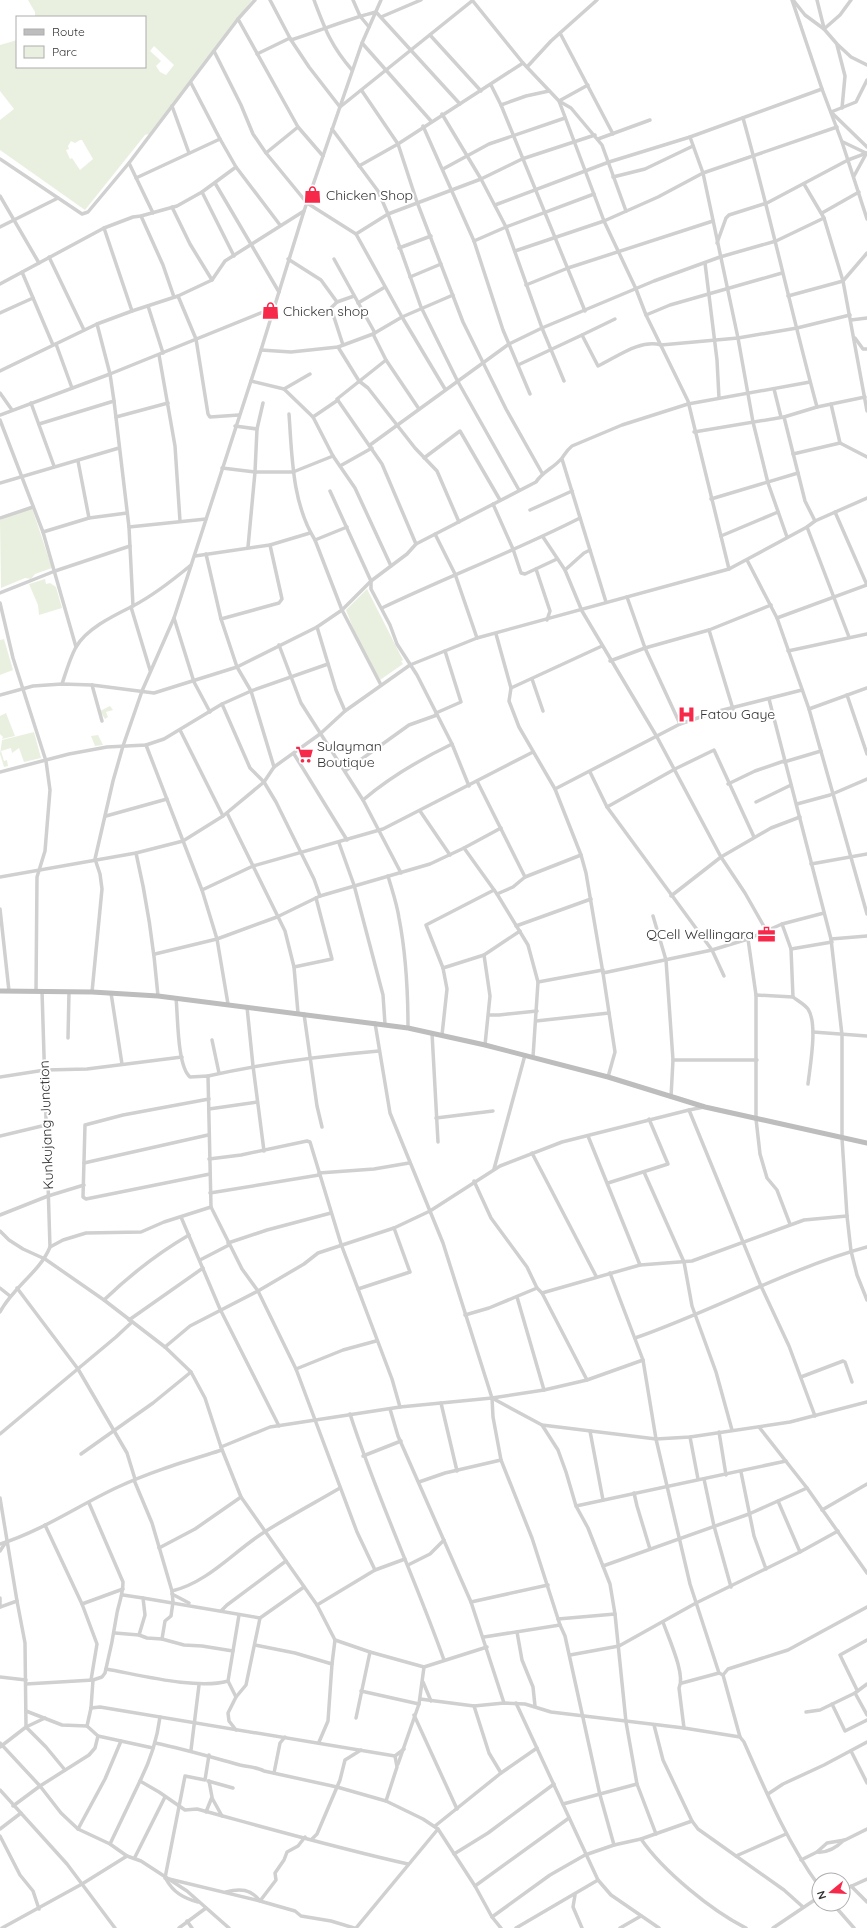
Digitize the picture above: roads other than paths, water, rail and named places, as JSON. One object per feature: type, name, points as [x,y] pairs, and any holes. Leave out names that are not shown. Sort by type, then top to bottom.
[{"type":"street","points":[[0,159],[82,214],[85,213],[129,163],[238,19],[255,0]]},
{"type":"street","points":[[270,0],[290,39],[309,67],[340,107]]},
{"type":"street","points":[[314,0],[336,52],[352,70]]},
{"type":"street","points":[[353,0],[360,16],[369,27]]},
{"type":"street","points":[[92,992],[102,889],[100,874],[95,859],[113,781],[123,746],[142,691],[174,618],[195,556],[235,426],[261,350],[304,211],[352,70],[380,0]]},
{"type":"street","points":[[381,17],[421,0]]},
{"type":"street","points":[[340,107],[362,91],[472,0],[523,63],[559,101],[571,108],[587,129],[598,139],[609,162],[626,211]]},
{"type":"street","points":[[527,67],[560,33],[597,0]]},
{"type":"street","points":[[793,0],[805,15],[824,28],[837,44],[851,57],[867,65]]},
{"type":"street","points":[[793,0],[867,219]]},
{"type":"street","points":[[817,0],[824,28]]},
{"type":"street","points":[[824,28],[840,15],[851,0]]},
{"type":"street","points":[[257,54],[290,39],[326,30],[360,16],[376,12]]},
{"type":"street","points":[[376,12],[460,104]]},
{"type":"street","points":[[238,19],[298,127],[323,156]]},
{"type":"street","points":[[560,33],[612,134]]},
{"type":"street","points":[[430,35],[481,91]]},
{"type":"street","points":[[362,43],[431,121]]},
{"type":"street","points":[[837,44],[845,76],[842,108]]},
{"type":"street","points":[[214,51],[241,105],[253,134],[266,153],[307,203],[356,234],[385,287],[445,389]]},
{"type":"street","points":[[359,166],[398,144],[423,126],[491,85],[523,63]]},
{"type":"street","points":[[831,112],[856,102],[867,80]]},
{"type":"street","points":[[191,83],[236,167],[280,225]]},
{"type":"street","points":[[491,85],[501,105],[512,136],[585,311]]},
{"type":"street","points":[[559,101],[588,85]]},
{"type":"street","points":[[495,205],[534,189],[609,162],[690,137],[822,89]]},
{"type":"street","points":[[362,91],[398,144],[417,202],[463,322],[482,362],[542,473]]},
{"type":"street","points":[[501,105],[549,91]]},
{"type":"street","points":[[559,101],[604,221],[688,404],[729,569]]},
{"type":"street","points":[[172,106],[189,153]]},
{"type":"street","points":[[831,112],[867,147]]},
{"type":"street","points":[[442,114],[481,178],[506,227],[542,328],[564,381]]},
{"type":"street","points":[[443,169],[489,144],[565,118]]},
{"type":"street","points":[[743,118],[767,203],[782,273],[817,407]]},
{"type":"street","points":[[598,139],[650,120]]},
{"type":"street","points":[[423,126],[474,241],[503,330],[530,394]]},
{"type":"street","points":[[266,153],[298,127]]},
{"type":"street","points":[[515,251],[604,221],[703,173],[836,127]]},
{"type":"street","points":[[332,129],[378,191],[422,307],[458,380],[519,490]]},
{"type":"street","points":[[356,234],[388,214],[452,190],[522,159],[595,135]]},
{"type":"street","points":[[690,137],[703,173],[726,288],[738,338],[753,422],[768,483],[787,537]]},
{"type":"street","points":[[136,178],[220,139]]},
{"type":"street","points":[[842,142],[867,153]]},
{"type":"street","points":[[614,177],[645,170],[693,146]]},
{"type":"street","points":[[717,244],[726,218],[767,203],[848,160],[867,153]]},
{"type":"street","points":[[854,177],[867,153]]},
{"type":"street","points":[[129,163],[153,213]]},
{"type":"street","points":[[0,284],[104,228],[134,217],[172,207],[202,192],[236,167]]},
{"type":"street","points":[[215,183],[250,246],[279,292]]},
{"type":"street","points":[[804,184],[822,213],[843,281],[867,411]]},
{"type":"street","points":[[202,192],[234,256]]},
{"type":"street","points":[[822,213],[859,192]]},
{"type":"street","points":[[474,241],[506,227],[594,194]]},
{"type":"street","points":[[0,196],[39,263]]},
{"type":"street","points":[[0,227],[58,198]]},
{"type":"street","points":[[172,207],[190,244],[212,280]]},
{"type":"street","points":[[0,371],[97,324],[176,297],[212,280],[222,263],[304,211]]},
{"type":"street","points":[[141,216],[196,339],[210,417],[239,415]]},
{"type":"street","points":[[340,466],[371,446],[445,389],[509,344],[542,328],[636,289],[704,262],[776,241],[824,218]]},
{"type":"street","points":[[526,285],[568,268],[713,221]]},
{"type":"street","points":[[104,228],[132,311]]},
{"type":"street","points":[[399,248],[431,236]]},
{"type":"street","points":[[788,296],[843,281],[867,253]]},
{"type":"street","points":[[49,257],[84,330]]},
{"type":"street","points":[[334,258],[386,360],[419,409]]},
{"type":"street","points":[[288,259],[321,280],[337,302]]},
{"type":"street","points":[[704,262],[710,293],[719,398]]},
{"type":"street","points":[[410,277],[442,264]]},
{"type":"street","points":[[22,272],[55,345],[72,388]]},
{"type":"street","points":[[646,315],[670,305],[782,273]]},
{"type":"street","points":[[358,303],[385,287]]},
{"type":"street","points":[[261,350],[291,352],[343,346],[374,334],[402,316],[453,295]]},
{"type":"street","points":[[343,346],[331,308],[337,302],[354,296]]},
{"type":"street","points":[[0,313],[33,298]]},
{"type":"street","points":[[148,306],[161,354],[175,446],[180,521]]},
{"type":"street","points":[[0,415],[110,374],[273,308]]},
{"type":"street","points":[[582,335],[598,366],[642,345],[654,343],[661,345],[738,338],[797,328],[850,314]]},
{"type":"street","points":[[851,320],[867,318]]},
{"type":"street","points":[[518,365],[615,319]]},
{"type":"street","points":[[97,324],[110,374],[116,417],[129,527],[132,606],[151,671]]},
{"type":"street","points":[[854,337],[863,348],[867,349]]},
{"type":"street","points":[[338,347],[359,381],[368,388],[397,426],[437,471],[459,522]]},
{"type":"street","points":[[313,417],[338,400],[337,397],[386,360]]},
{"type":"street","points":[[284,389],[310,374]]},
{"type":"street","points":[[251,381],[284,389],[313,417],[333,456],[355,488],[391,566]]},
{"type":"street","points":[[0,695],[33,686],[62,684],[92,685],[154,693],[194,682],[237,667],[278,645],[318,627],[342,610],[370,581],[414,549],[416,544],[536,482],[542,473],[562,459],[566,451],[572,446],[622,425],[688,404],[810,382]]},
{"type":"street","points":[[774,389],[805,501],[815,521]]},
{"type":"street","points":[[0,393],[12,410]]},
{"type":"street","points":[[694,432],[782,417],[865,394]]},
{"type":"street","points":[[338,400],[382,464],[416,544]]},
{"type":"street","points":[[39,424],[114,401]]},
{"type":"street","points":[[31,403],[54,466]]},
{"type":"street","points":[[116,417],[168,403]]},
{"type":"street","points":[[248,547],[255,472],[257,429],[263,403]]},
{"type":"street","points":[[831,404],[840,442]]},
{"type":"street","points":[[290,414],[293,472],[296,489],[310,533],[315,540],[342,610],[380,685]]},
{"type":"street","points":[[0,420],[20,476],[43,532],[76,647]]},
{"type":"street","points":[[235,426],[257,429]]},
{"type":"street","points":[[424,458],[460,431],[500,500]]},
{"type":"street","points":[[793,454],[840,442],[867,457]]},
{"type":"street","points":[[0,483],[119,448]]},
{"type":"street","points":[[222,468],[255,472],[293,472],[333,456]]},
{"type":"street","points":[[562,459],[606,602]]},
{"type":"street","points":[[78,460],[89,518]]},
{"type":"street","points":[[711,499],[798,473]]},
{"type":"street","points":[[330,491],[370,581],[371,588],[382,608],[397,644],[417,675],[452,744],[469,786]]},
{"type":"street","points":[[530,510],[572,491]]},
{"type":"street","points":[[0,877],[39,872],[95,859],[136,853],[183,841],[225,814],[264,782],[274,767],[320,734],[345,711],[410,665],[477,638],[582,611],[606,602],[729,569],[807,527],[815,521],[867,498]]},
{"type":"street","points":[[493,504],[513,549],[521,573],[525,574],[557,559]]},
{"type":"street","points":[[0,518],[33,507]]},
{"type":"street","points":[[721,536],[778,512]]},
{"type":"street","points":[[777,618],[867,585],[834,512]]},
{"type":"street","points":[[43,532],[89,518],[127,513]]},
{"type":"street","points":[[382,608],[455,574],[543,537],[580,518]]},
{"type":"street","points":[[129,527],[206,519]]},
{"type":"street","points":[[315,540],[347,527]]},
{"type":"street","points":[[807,527],[835,596],[849,637]]},
{"type":"street","points":[[195,556],[248,547],[270,545],[310,533]]},
{"type":"street","points":[[435,534],[455,574],[477,638]]},
{"type":"street","points":[[543,537],[565,570],[582,611],[657,737],[721,857],[745,893],[766,930]]},
{"type":"street","points":[[221,619],[280,603],[282,600],[270,545]]},
{"type":"street","points":[[0,593],[55,570],[130,546]]},
{"type":"street","points":[[565,570],[584,553],[590,550]]},
{"type":"street","points":[[206,554],[221,619],[237,667],[251,692],[274,767]]},
{"type":"street","points":[[747,560],[777,618],[809,709],[867,914]]},
{"type":"street","points":[[62,684],[76,647],[81,640],[112,615],[132,606],[170,582],[192,565]]},
{"type":"street","points":[[536,569],[550,611],[547,620]]},
{"type":"street","points":[[627,597],[644,648],[680,724]]},
{"type":"street","name":"Kunkujang Junction","points":[[0,603],[13,658],[46,761],[50,790],[45,851],[37,877],[39,991],[45,1070],[50,1247],[45,1259]]},
{"type":"street","points":[[610,660],[644,648],[709,630],[771,605]]},
{"type":"street","points":[[174,618],[194,682],[210,712]]},
{"type":"street","points":[[318,627],[336,690],[345,711]]},
{"type":"street","points":[[709,630],[733,709]]},
{"type":"street","points":[[496,634],[512,688],[509,701],[519,727],[555,789],[581,855],[591,899],[615,1052],[608,1077]]},
{"type":"street","points":[[788,651],[867,634]]},
{"type":"street","points":[[278,645],[301,704],[363,800],[380,830],[401,873]]},
{"type":"street","points":[[512,688],[602,646]]},
{"type":"street","points":[[344,771],[409,725],[461,702],[445,651]]},
{"type":"street","points":[[0,772],[69,754],[107,747],[146,745],[164,739],[222,704],[290,677],[328,664]]},
{"type":"street","points":[[532,679],[542,711]]},
{"type":"street","points":[[92,685],[102,721]]},
{"type":"street","points":[[809,709],[867,688]]},
{"type":"street","points":[[555,789],[680,724],[715,712],[733,709],[802,690]]},
{"type":"street","points":[[847,694],[867,754]]},
{"type":"street","points":[[769,699],[784,762],[797,804],[811,864],[832,940],[842,1035],[842,1138],[846,1216],[850,1251],[857,1275],[866,1297]]},
{"type":"street","points":[[222,704],[250,768],[264,782],[276,802],[314,879],[332,959],[294,967]]},
{"type":"street","points":[[180,730],[253,866],[285,931],[294,967],[317,1106],[322,1127]]},
{"type":"street","points":[[363,800],[384,782],[416,762],[452,744]]},
{"type":"street","points":[[146,745],[202,890],[217,939],[228,1004]]},
{"type":"street","points":[[607,807],[675,769],[714,750],[728,784],[754,837]]},
{"type":"street","points":[[728,784],[755,771],[821,751]]},
{"type":"street","points":[[202,890],[253,866],[339,843],[380,830],[477,782],[533,752]]},
{"type":"street","points":[[294,754],[347,840]]},
{"type":"street","points":[[590,772],[607,807],[712,950],[724,976]]},
{"type":"street","points":[[797,804],[834,794],[867,779]]},
{"type":"street","points":[[477,782],[525,877]]},
{"type":"street","points":[[756,802],[791,785]]},
{"type":"street","points":[[106,816],[166,799]]},
{"type":"street","points":[[420,811],[450,855]]},
{"type":"street","points":[[671,896],[721,857],[754,837],[800,817]]},
{"type":"street","points":[[155,954],[217,939],[277,917],[318,897],[354,885],[401,873],[450,855],[501,828]]},
{"type":"street","points":[[339,843],[354,885],[383,995],[385,1024]]},
{"type":"street","points":[[464,848],[498,894],[528,945],[538,982],[533,1057]]},
{"type":"street","points":[[136,853],[144,888],[155,954],[158,996]]},
{"type":"street","points":[[811,864],[867,854]]},
{"type":"street","points":[[498,894],[513,887],[525,877],[581,855]]},
{"type":"street","points":[[388,876],[399,916],[404,953],[408,992],[408,1028]]},
{"type":"street","points":[[442,1036],[447,989],[443,968],[426,925],[494,890]]},
{"type":"street","points":[[516,926],[591,899]]},
{"type":"street","points":[[0,909],[9,991]]},
{"type":"street","points":[[538,982],[666,960],[712,950],[748,939],[782,924],[824,913]]},
{"type":"street","points":[[653,916],[666,960],[673,1060],[670,1097]]},
{"type":"street","points":[[782,924],[791,949],[793,997]]},
{"type":"street","points":[[443,968],[484,955],[520,931]]},
{"type":"street","points":[[791,949],[832,940],[867,936]]},
{"type":"street","points":[[748,939],[756,995],[756,1119],[760,1154],[764,1171],[767,1178],[777,1190],[790,1224]]},
{"type":"street","points":[[484,955],[490,996],[485,1045]]},
{"type":"street","points":[[0,991],[92,992],[158,996],[408,1028],[533,1057],[608,1077],[705,1107],[867,1143]]},
{"type":"street","points":[[68,1038],[69,992]]},
{"type":"street","points":[[111,993],[122,1064]]},
{"type":"street","points":[[756,995],[793,997],[808,1010],[812,1021],[808,1084]]},
{"type":"street","points":[[176,998],[182,1057],[186,1073],[190,1077],[208,1076],[253,1066],[310,1057],[379,1051]]},
{"type":"street","points":[[247,1007],[257,1102],[264,1151]]},
{"type":"street","points":[[489,1015],[537,1011]]},
{"type":"street","points":[[536,1022],[609,1012]]},
{"type":"street","points":[[375,1023],[390,1113],[444,1244],[492,1398],[496,1435],[501,1460],[532,1538],[560,1625],[565,1636],[600,1795],[614,1845]]},
{"type":"street","points":[[812,1032],[867,1036]]},
{"type":"street","points":[[432,1033],[438,1142]]},
{"type":"street","points":[[212,1040],[219,1073]]},
{"type":"street","points":[[494,1169],[525,1055]]},
{"type":"street","points":[[0,1077],[45,1070],[87,1069],[182,1057]]},
{"type":"street","points":[[673,1060],[757,1060]]},
{"type":"street","points":[[208,1076],[208,1135],[211,1207],[242,1269],[258,1291],[296,1369],[357,1532],[375,1570]]},
{"type":"street","points":[[209,1099],[123,1115],[85,1125],[84,1197],[86,1199],[210,1174]]},
{"type":"street","points":[[209,1109],[257,1102]]},
{"type":"street","points":[[165,1347],[190,1326],[220,1309],[258,1291],[304,1264],[318,1253],[341,1244],[394,1228],[430,1211],[494,1169],[562,1142],[649,1119],[705,1107]]},
{"type":"street","points":[[688,1110],[761,1286],[789,1346],[815,1416]]},
{"type":"street","points":[[436,1118],[493,1111]]},
{"type":"street","points":[[608,1183],[668,1164],[649,1119]]},
{"type":"street","points":[[0,1136],[46,1125]]},
{"type":"street","points":[[84,1163],[208,1135]]},
{"type":"street","points":[[588,1136],[640,1264]]},
{"type":"street","points":[[209,1159],[264,1151],[307,1141],[310,1142],[330,1213],[376,1341],[392,1379],[400,1407]]},
{"type":"street","points":[[532,1153],[596,1276]]},
{"type":"street","points":[[210,1193],[319,1174],[374,1169],[409,1162]]},
{"type":"street","points":[[644,1172],[684,1262],[695,1315],[716,1372],[732,1430]]},
{"type":"street","points":[[474,1181],[491,1218],[527,1266],[538,1288],[542,1292],[587,1380]]},
{"type":"street","points":[[0,1215],[48,1196],[84,1186]]},
{"type":"street","points":[[50,1247],[63,1240],[86,1233],[141,1232],[211,1207]]},
{"type":"street","points":[[200,1260],[229,1244],[267,1230],[330,1213]]},
{"type":"street","points":[[542,1292],[640,1264],[684,1262],[744,1242],[790,1224],[818,1218],[846,1216]]},
{"type":"street","points":[[181,1217],[220,1309],[279,1426]]},
{"type":"street","points":[[358,1289],[410,1272],[394,1228]]},
{"type":"street","points":[[0,1231],[9,1240],[23,1249],[45,1259],[104,1300],[165,1347],[191,1372],[205,1398],[221,1448],[241,1497],[317,1605],[335,1640],[328,1721],[319,1742]]},
{"type":"street","points":[[104,1300],[137,1271],[189,1235]]},
{"type":"street","points":[[635,1338],[850,1251],[867,1247]]},
{"type":"street","points":[[0,1312],[10,1296],[45,1259]]},
{"type":"street","points":[[0,1434],[78,1369],[131,1321],[203,1268]]},
{"type":"street","points":[[610,1273],[643,1360],[656,1439],[679,1538],[696,1603],[721,1674],[740,1737],[744,1742],[786,1834],[811,1874]]},
{"type":"street","points":[[0,1288],[10,1296]]},
{"type":"street","points":[[17,1288],[78,1369],[127,1453],[135,1480],[152,1523],[172,1593],[173,1602],[171,1616],[165,1621],[162,1638]]},
{"type":"street","points":[[465,1315],[490,1308],[538,1288]]},
{"type":"street","points":[[518,1297],[544,1390]]},
{"type":"street","points":[[296,1369],[343,1350],[376,1341]]},
{"type":"street","points":[[0,1544],[45,1525],[117,1487],[221,1448],[270,1427],[400,1407],[492,1398],[544,1390],[587,1380],[643,1360]]},
{"type":"street","points":[[800,1377],[843,1361],[845,1362],[852,1382]]},
{"type":"street","points":[[81,1454],[153,1403],[191,1372]]},
{"type":"street","points":[[492,1398],[542,1425],[656,1439],[690,1437],[790,1422],[867,1402]]},
{"type":"street","points":[[441,1403],[457,1471]]},
{"type":"street","points":[[390,1409],[401,1441],[471,1602],[484,1637],[504,1703]]},
{"type":"street","points":[[350,1414],[363,1456],[408,1565],[444,1660]]},
{"type":"street","points":[[542,1425],[558,1450],[576,1506],[588,1528],[610,1584],[616,1614],[626,1722],[637,1784],[656,1834]]},
{"type":"street","points":[[759,1427],[807,1488],[867,1572]]},
{"type":"street","points":[[590,1431],[603,1500]]},
{"type":"street","points":[[719,1432],[726,1475]]},
{"type":"street","points":[[690,1437],[698,1480]]},
{"type":"street","points":[[363,1456],[401,1441]]},
{"type":"street","points":[[419,1482],[501,1460]]},
{"type":"street","points":[[576,1506],[667,1486],[741,1472],[786,1461]]},
{"type":"street","points":[[741,1472],[754,1536],[766,1569]]},
{"type":"street","points":[[704,1479],[714,1526],[731,1587]]},
{"type":"street","points":[[822,1510],[867,1484]]},
{"type":"street","points":[[172,1593],[199,1580],[265,1531],[340,1488]]},
{"type":"street","points":[[603,1566],[749,1514],[807,1488]]},
{"type":"street","points":[[634,1493],[636,1506],[650,1548]]},
{"type":"street","points":[[159,1548],[195,1529],[241,1497]]},
{"type":"street","points":[[0,1498],[6,1542],[25,1643],[26,1728],[46,1747],[65,1770]]},
{"type":"street","points":[[778,1501],[800,1552]]},
{"type":"street","points":[[0,1677],[26,1682],[92,1680],[102,1676],[106,1669],[115,1633],[117,1612],[123,1595],[123,1582],[89,1503]]},
{"type":"street","points":[[45,1525],[82,1604],[97,1644],[92,1680],[91,1708],[87,1726]]},
{"type":"street","points":[[570,1655],[619,1646],[696,1603],[731,1587],[838,1531]]},
{"type":"street","points":[[408,1565],[430,1554],[444,1540]]},
{"type":"street","points":[[0,1551],[6,1542]]},
{"type":"street","points":[[317,1605],[375,1570],[405,1559]]},
{"type":"street","points":[[221,1611],[286,1561]]},
{"type":"street","points":[[471,1602],[548,1585]]},
{"type":"street","points":[[123,1595],[173,1602],[260,1618],[304,1587]]},
{"type":"street","points":[[82,1604],[123,1589]]},
{"type":"street","points":[[172,1593],[195,1606]]},
{"type":"street","points":[[0,1598],[0,1607],[17,1601]]},
{"type":"street","points":[[139,1635],[145,1615],[143,1598]]},
{"type":"street","points":[[682,1683],[721,1674],[728,1669],[788,1650],[867,1607]]},
{"type":"street","points":[[558,1619],[616,1614]]},
{"type":"street","points":[[236,1696],[228,1681],[239,1615]]},
{"type":"street","points":[[236,1730],[229,1721],[228,1713],[236,1696],[246,1685],[260,1618]]},
{"type":"street","points":[[663,1622],[682,1683],[679,1688],[684,1728]]},
{"type":"street","points":[[484,1637],[560,1625]]},
{"type":"street","points":[[517,1632],[522,1660],[533,1687],[535,1706]]},
{"type":"street","points":[[115,1633],[139,1635],[147,1638],[162,1638],[184,1645],[202,1646],[233,1652]]},
{"type":"street","points":[[335,1640],[370,1652],[424,1667],[487,1647]]},
{"type":"street","points":[[867,1640],[840,1655],[867,1715]]},
{"type":"street","points":[[255,1645],[295,1653],[332,1664]]},
{"type":"street","points":[[356,1718],[370,1652]]},
{"type":"street","points":[[386,1800],[419,1704],[424,1667]]},
{"type":"street","points":[[106,1669],[199,1685],[217,1684],[228,1681]]},
{"type":"street","points":[[423,1681],[431,1701]]},
{"type":"street","points":[[806,1712],[820,1710],[856,1692],[867,1684]]},
{"type":"street","points":[[191,1750],[199,1685]]},
{"type":"street","points":[[361,1690],[419,1704]]},
{"type":"street","points":[[420,1699],[464,1703],[474,1706],[516,1703],[535,1706],[551,1712],[626,1722],[654,1724],[740,1737]]},
{"type":"street","points":[[516,1703],[585,1855],[598,1880],[611,1895],[659,1928]]},
{"type":"street","points":[[832,1704],[845,1731],[867,1720]]},
{"type":"street","points":[[474,1706],[489,1753],[501,1773]]},
{"type":"street","points":[[91,1708],[100,1707],[236,1730],[319,1742],[395,1756],[404,1749]]},
{"type":"street","points":[[26,1711],[62,1725],[87,1726],[98,1736],[153,1748]]},
{"type":"street","points":[[414,1715],[457,1809]]},
{"type":"street","points":[[110,1844],[149,1764],[158,1731],[160,1717]]},
{"type":"street","points":[[45,1718],[26,1728],[0,1745],[40,1786],[61,1813],[78,1829],[110,1844],[127,1856],[135,1858],[187,1891],[230,1928]]},
{"type":"street","points":[[654,1724],[663,1760],[692,1821],[698,1830],[784,1890],[803,1907]]},
{"type":"street","points":[[13,1806],[40,1786],[90,1755],[95,1748],[98,1736]]},
{"type":"street","points":[[277,1736],[280,1743]]},
{"type":"street","points":[[274,1773],[280,1743],[285,1737]]},
{"type":"street","points":[[78,1829],[105,1779],[121,1742]]},
{"type":"street","points":[[768,1794],[783,1784],[824,1765],[867,1742]]},
{"type":"street","points":[[155,1743],[191,1750],[242,1766],[337,1787],[386,1800],[437,1828],[475,1886],[492,1917],[501,1928]]},
{"type":"street","points":[[165,1878],[260,1901],[295,1911],[301,1916],[331,1920],[355,1928],[437,1828],[457,1809],[501,1773],[537,1748]]},
{"type":"street","points":[[312,1839],[317,1834],[337,1787],[345,1760],[361,1750]]},
{"type":"street","points":[[851,1750],[867,1783]]},
{"type":"street","points":[[209,1755],[207,1781],[212,1797],[222,1816]]},
{"type":"street","points":[[395,1756],[397,1767]]},
{"type":"street","points":[[201,1903],[184,1899],[170,1886],[165,1878],[185,1776],[233,1788]]},
{"type":"street","points":[[140,1781],[185,1810],[197,1809],[305,1837],[340,1848],[408,1864]]},
{"type":"street","points":[[454,1854],[488,1833],[554,1784]]},
{"type":"street","points":[[563,1804],[637,1784]]},
{"type":"street","points":[[0,1790],[67,1864],[115,1928]]},
{"type":"street","points":[[135,1858],[165,1797]]},
{"type":"street","points":[[206,1812],[212,1797]]},
{"type":"street","points":[[0,1829],[21,1813]]},
{"type":"street","points":[[475,1886],[569,1818]]},
{"type":"street","points":[[492,1917],[550,1875],[585,1855],[614,1845],[641,1839],[692,1821]]},
{"type":"street","points":[[817,1852],[823,1853],[839,1846],[845,1840],[867,1829]]},
{"type":"street","points":[[736,1856],[786,1834]]},
{"type":"street","points":[[0,1836],[20,1875],[33,1891],[39,1909]]},
{"type":"street","points":[[260,1901],[276,1880],[275,1873],[287,1852],[298,1846],[305,1837]]},
{"type":"street","points":[[641,1839],[652,1855],[664,1867],[708,1904],[732,1921],[746,1928]]},
{"type":"street","points":[[801,1860],[817,1852],[827,1843],[837,1840],[845,1840]]},
{"type":"street","points":[[837,1840],[839,1846]]},
{"type":"street","points":[[1,1927],[39,1909],[127,1856]]},
{"type":"street","points":[[867,1879],[851,1886],[867,1902]]},
{"type":"street","points":[[516,1928],[575,1895],[598,1880]]},
{"type":"street","points":[[187,1891],[194,1884]]},
{"type":"street","points":[[225,1892],[242,1889],[250,1892],[260,1901]]},
{"type":"street","points":[[575,1895],[573,1908],[582,1928]]},
{"type":"street","points":[[773,1928],[811,1902]]},
{"type":"street","points":[[179,1928],[206,1908]]},
{"type":"street","points":[[840,1912],[854,1928]]},
{"type":"street","points":[[620,1928],[641,1916]]},
{"type":"street","points":[[187,1921],[192,1928]]},
{"type":"place","name":"Chicken Shop","points":[[313,195]]},
{"type":"place","name":"Chicken shop","points":[[270,311]]},
{"type":"place","name":"Fatou Gaye","points":[[687,714]]},
{"type":"place","name":"Sulayman Boutique","points":[[304,754]]},
{"type":"place","name":"QCell Wellingara","points":[[767,934]]}]
